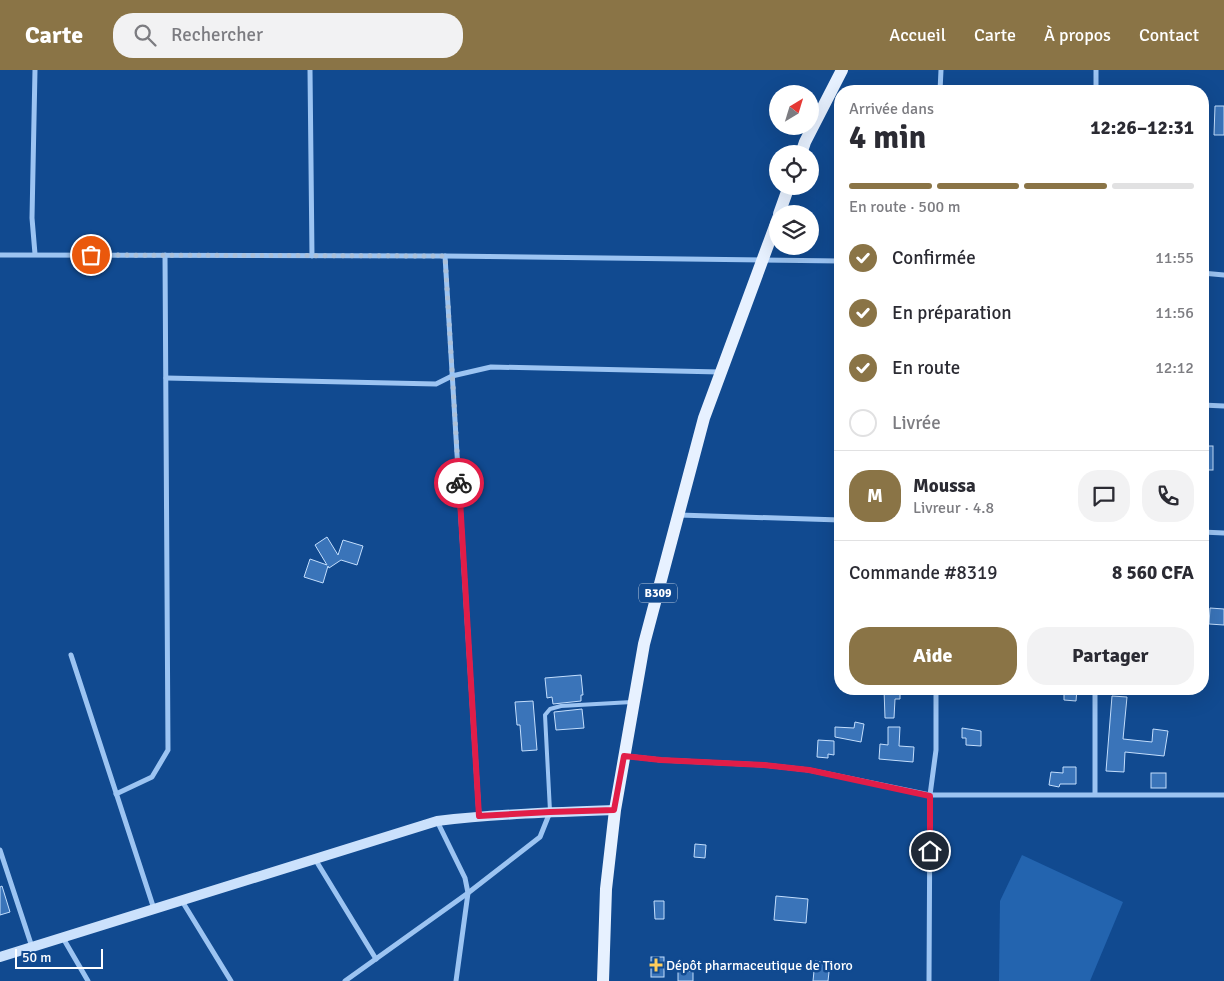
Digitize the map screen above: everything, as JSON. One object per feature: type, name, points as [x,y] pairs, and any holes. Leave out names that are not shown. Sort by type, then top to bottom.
[{"type":"main road","points":[[834,85],[842,70]]},
{"type":"main road","points":[[805,145],[834,86]]},
{"type":"main road","name":"B309","points":[[603,981],[606,889],[614,810],[644,644],[704,418],[769,243]]},
{"type":"main road","points":[[0,957],[437,821],[479,816],[614,810]]},
{"type":"street","points":[[35,70],[32,218],[35,254]]},
{"type":"street","points":[[310,70],[312,256]]},
{"type":"street","points":[[940,85],[941,70]]},
{"type":"street","points":[[1096,70],[1096,85]]},
{"type":"street","points":[[0,255],[445,256],[834,261]]},
{"type":"street","points":[[116,794],[152,777],[168,750],[165,255]]},
{"type":"street","points":[[445,256],[479,816]]},
{"type":"street","points":[[1209,274],[1224,275]]},
{"type":"street","points":[[166,378],[436,384],[452,376],[491,367],[722,372]]},
{"type":"street","points":[[1209,405],[1224,406]]},
{"type":"street","points":[[679,515],[834,520]]},
{"type":"street","points":[[1209,532],[1224,533]]},
{"type":"street","points":[[71,655],[154,909]]},
{"type":"street","points":[[929,981],[930,796],[936,750],[936,695]]},
{"type":"street","points":[[1095,695],[1095,794]]},
{"type":"street","points":[[624,756],[661,760],[764,765],[809,770],[930,796],[1224,795]]},
{"type":"street","points":[[345,981],[468,893],[540,838],[550,812]]},
{"type":"street","points":[[437,821],[465,878],[468,893],[456,981]]},
{"type":"street","points":[[0,850],[32,947]]},
{"type":"street","points":[[314,858],[376,959]]},
{"type":"street","points":[[182,901],[231,981]]},
{"type":"street","points":[[63,938],[88,981]]},
{"type":"lane","points":[[550,812],[545,716],[550,709],[561,706],[634,702]]},
{"type":"shaded area","points":[[1022,855],[1123,902],[1090,981],[999,981],[1000,901]]},
{"type":"building","points":[[1215,106],[1224,106],[1224,135],[1214,135]]},
{"type":"building","points":[[1209,446],[1213,446],[1213,470],[1209,470]]},
{"type":"building","points":[[327,537],[338,555],[343,540],[363,546],[357,565],[341,560],[329,568],[328,566],[323,583],[304,577],[310,559],[327,565],[315,545]]},
{"type":"building","points":[[1210,608],[1224,609],[1224,625],[1209,624]]},
{"type":"building","points":[[581,675],[583,695],[581,695],[581,701],[553,704],[552,697],[547,698],[545,678]]},
{"type":"building","points":[[884,695],[900,695],[900,699],[895,699],[894,718],[885,718]]},
{"type":"building","points":[[1064,695],[1076,695],[1076,701],[1064,700]]},
{"type":"building","points":[[1112,696],[1127,697],[1123,739],[1152,742],[1153,729],[1168,731],[1164,756],[1125,752],[1124,772],[1106,771]]},
{"type":"building","points":[[533,701],[537,750],[522,751],[520,725],[517,725],[515,702]]},
{"type":"building","points":[[582,709],[584,728],[556,730],[554,712]]},
{"type":"building","points":[[855,722],[864,724],[861,742],[835,737],[835,727],[854,728]]},
{"type":"building","points":[[888,727],[900,727],[899,746],[914,747],[913,762],[879,759],[880,744],[888,745]]},
{"type":"building","points":[[962,728],[981,731],[981,746],[966,745],[966,738],[962,738]]},
{"type":"building","points":[[818,740],[834,741],[834,755],[828,754],[828,758],[817,757]]},
{"type":"building","points":[[1063,767],[1076,767],[1076,784],[1060,784],[1059,787],[1049,785],[1051,772],[1063,773]]},
{"type":"building","points":[[1151,773],[1166,773],[1166,788],[1151,788]]},
{"type":"building","points":[[695,844],[706,845],[705,858],[694,857]]},
{"type":"building","points":[[2,886],[10,912],[0,915],[0,887]]},
{"type":"building","points":[[776,896],[808,899],[806,923],[774,920]]},
{"type":"building","points":[[654,901],[664,901],[664,919],[655,919]]},
{"type":"building","points":[[651,957],[664,957],[664,977],[651,977]]},
{"type":"building","points":[[815,961],[830,963],[828,981],[813,981]]},
{"type":"building","points":[[678,971],[693,971],[693,981],[678,981]]},
{"type":"way so far","points":[[91,255],[445,256],[459,483]]},
{"type":"place","name":"Dépôt pharmaceutique de Tioro","points":[[656,965]]},
{"type":"route","points":[[459,483],[479,816],[614,810],[624,756],[661,760],[764,765],[809,770],[930,796],[930,851]]}]
